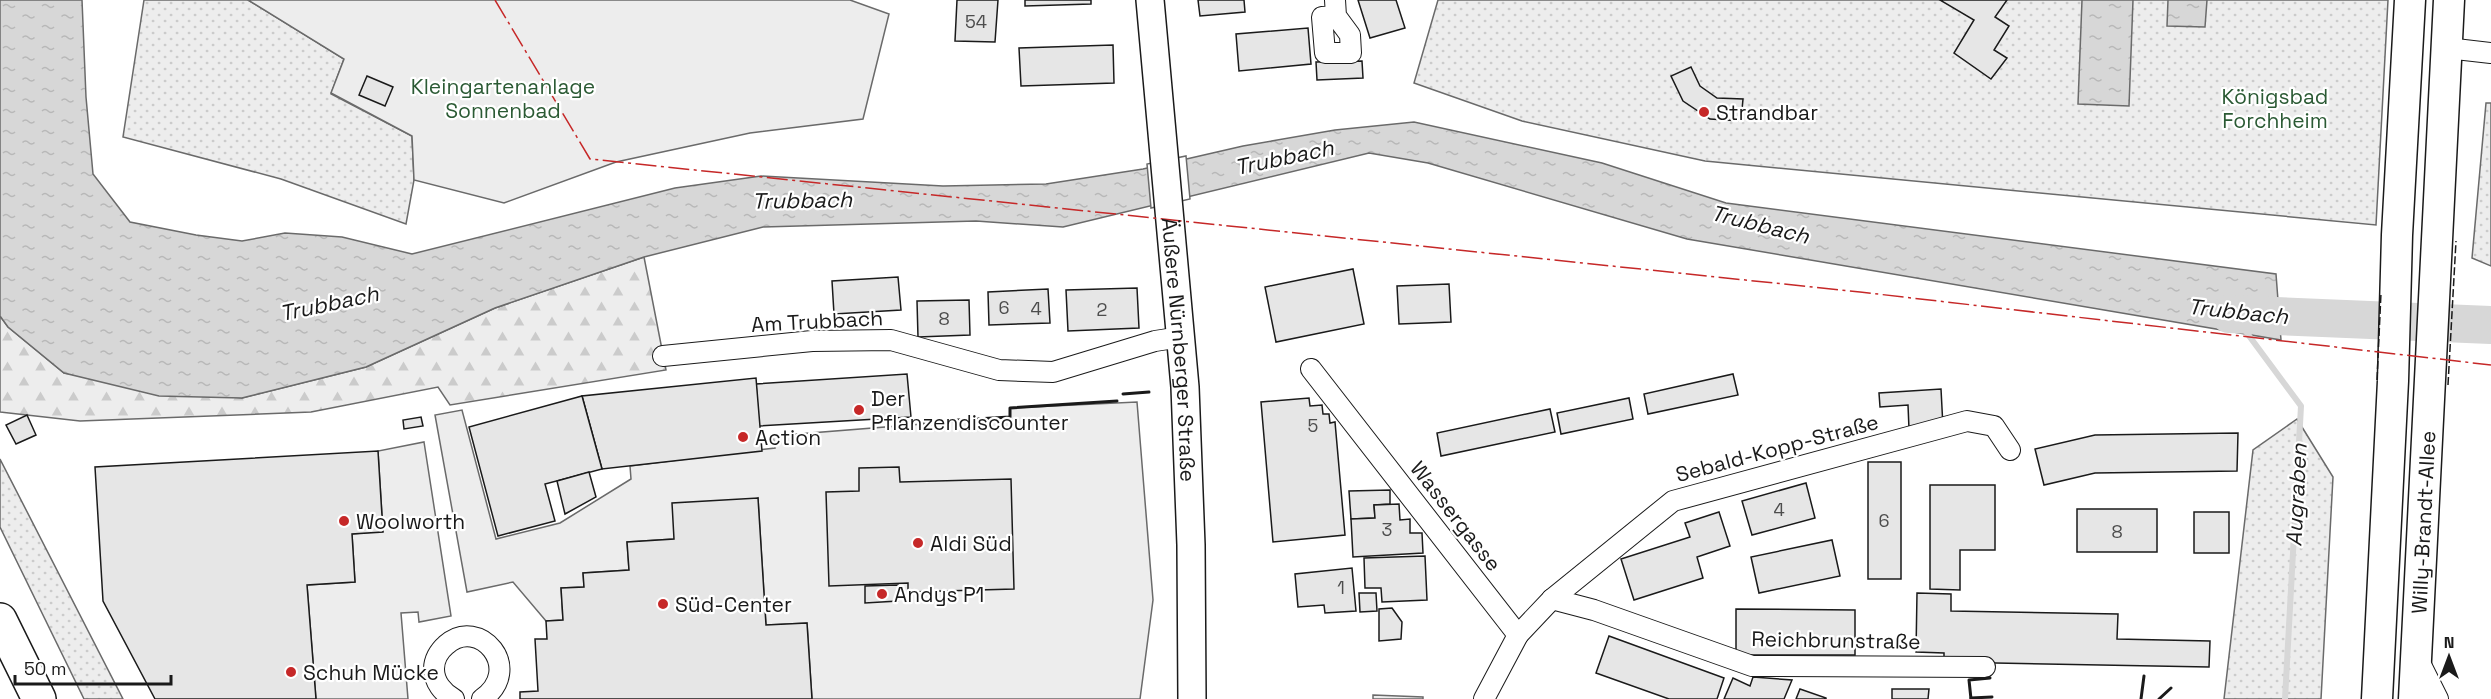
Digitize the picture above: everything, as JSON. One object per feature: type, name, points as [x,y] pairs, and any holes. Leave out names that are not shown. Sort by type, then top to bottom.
[{"type":"highway","points":[[0,620],[39,699]]},
{"type":"main road","name":"Äußere Nürnberger Straße","points":[[1150,0],[1185,387],[1191,545],[1192,699]]},
{"type":"main road","name":"Willy-Brandt-Allee","points":[[2377,699],[2410,0]]},
{"type":"main road","name":"Willy-Brandt-Allee","points":[[2414,699],[2449,0]]},
{"type":"main road","points":[[2408,46],[2447,48]]},
{"type":"street","points":[[2447,48],[2491,53]]},
{"type":"street","name":"Am Trubbach","points":[[663,356],[812,341],[891,340],[999,370],[1053,372],[1155,341],[1181,337]]},
{"type":"street","name":"Wassergasse","points":[[1311,369],[1518,635]]},
{"type":"street","name":"Sebald-Kopp-Straße","points":[[1518,635],[1552,599],[1673,501],[1967,422],[1994,426],[2010,450]]},
{"type":"street","name":"Reichbrunstraße","points":[[1552,599],[1594,610],[1752,666],[1985,667]]},
{"type":"street","points":[[1484,699],[1518,635]]},
{"type":"street","points":[[454,699],[442,691],[436,681],[434,669],[436,658],[450,641],[466,636],[480,639],[491,646],[500,665],[500,675],[496,685],[482,699]]},
{"type":"street","points":[[2417,655],[2438,699]]},
{"type":"green space","points":[[144,0],[248,0],[344,59],[331,94],[412,136],[414,180],[406,224],[281,179],[123,137]]},
{"type":"green space","name":"Königsbad Forchheim","points":[[1438,0],[2388,0],[2376,225],[1705,161],[1522,121],[1414,83]]},
{"type":"green space","points":[[2486,103],[2491,103],[2491,266],[2472,258]]},
{"type":"green space","points":[[644,257],[666,370],[450,405],[438,387],[311,412],[80,421],[0,412],[0,316],[8,327],[64,373],[242,398],[366,367],[495,308]]},
{"type":"green space","points":[[2297,419],[2333,477],[2321,699],[2224,699],[2253,450]]},
{"type":"green space","points":[[0,459],[123,699],[84,699],[0,527]]},
{"type":"shaded area","name":"Kleingartenanlage Sonnenbad","points":[[248,0],[850,0],[889,14],[863,119],[750,133],[616,162],[504,203],[414,180],[412,136],[331,93],[344,59]]},
{"type":"shaded area","points":[[1137,402],[1153,600],[1140,699],[812,699],[807,623],[766,625],[758,498],[674,539],[627,542],[629,570],[583,573],[584,587],[561,588],[563,620],[546,621],[513,582],[467,592],[435,415],[462,410],[496,539],[560,523],[631,479],[630,466],[775,448],[773,436],[1010,417],[1010,408]]},
{"type":"shaded area","points":[[424,442],[451,616],[419,622],[418,612],[401,613],[408,699],[316,699],[307,585],[355,582],[352,534],[383,531],[378,451]]},
{"type":"shaded area","points":[[1373,695],[1423,697],[1423,699],[1373,699]]},
{"type":"water","points":[[0,0],[82,0],[86,97],[93,174],[130,222],[196,235],[242,241],[285,233],[342,237],[412,254],[675,188],[761,176],[943,186],[1046,184],[1143,169],[1243,146],[1335,130],[1414,122],[1602,163],[1726,203],[2276,274],[2281,340],[1687,239],[1428,163],[1369,153],[1063,227],[976,221],[763,227],[644,257],[495,308],[366,367],[242,398],[159,396],[64,373],[8,327],[0,316]]},
{"type":"water","points":[[2082,0],[2133,0],[2129,106],[2078,104]]},
{"type":"water","points":[[2168,0],[2207,0],[2205,27],[2167,26]]},
{"type":"pier","points":[[1186,156],[1190,199],[1151,208],[1147,164]]},
{"type":"building","points":[[957,0],[998,0],[995,42],[955,41]]},
{"type":"building","points":[[1025,0],[1091,0],[1091,4],[1025,6]]},
{"type":"building","points":[[1198,0],[1244,0],[1245,12],[1200,16]]},
{"type":"building","points":[[1358,0],[1396,0],[1405,28],[1370,38]]},
{"type":"building","points":[[1940,0],[2007,0],[1995,17],[2009,26],[1994,50],[2007,58],[1991,79],[1954,53],[1974,20]]},
{"type":"building","points":[[1308,28],[1311,64],[1239,71],[1236,34]]},
{"type":"building","points":[[1113,45],[1114,83],[1021,86],[1019,48]]},
{"type":"building","points":[[1362,61],[1363,78],[1317,80],[1316,62]]},
{"type":"building","points":[[1691,67],[1700,86],[1717,98],[1743,99],[1741,121],[1710,119],[1683,101],[1671,76]]},
{"type":"building","points":[[367,76],[393,87],[385,106],[359,95]]},
{"type":"building","points":[[1353,269],[1364,324],[1276,342],[1265,287]]},
{"type":"building","points":[[898,277],[901,310],[834,314],[832,281]]},
{"type":"building","points":[[1449,284],[1451,322],[1399,324],[1397,286]]},
{"type":"building","points":[[1137,288],[1139,328],[1068,331],[1066,290]]},
{"type":"building","points":[[1048,289],[1050,323],[989,325],[988,292]]},
{"type":"building","points":[[969,300],[970,335],[918,337],[917,301]]},
{"type":"building","points":[[907,374],[911,417],[759,426],[756,384]]},
{"type":"building","points":[[1733,374],[1738,395],[1648,414],[1644,394]]},
{"type":"building","points":[[756,378],[762,451],[602,469],[582,396]]},
{"type":"building","points":[[1941,389],[1943,427],[1909,429],[1908,405],[1880,407],[1879,393]]},
{"type":"building","points":[[582,396],[602,469],[545,484],[555,521],[498,536],[469,427]]},
{"type":"building","points":[[1309,398],[1310,406],[1322,405],[1323,414],[1329,414],[1330,423],[1335,422],[1345,535],[1273,542],[1261,402]]},
{"type":"building","points":[[1629,398],[1633,419],[1561,434],[1557,413]]},
{"type":"building","points":[[1550,409],[1555,432],[1441,456],[1437,433]]},
{"type":"building","points":[[27,415],[36,435],[16,444],[6,425]]},
{"type":"building","points":[[421,417],[423,426],[404,429],[403,420]]},
{"type":"building","points":[[2238,433],[2237,471],[2095,473],[2044,485],[2035,449],[2095,435]]},
{"type":"building","points":[[378,451],[383,532],[352,534],[355,582],[307,585],[316,699],[155,699],[103,601],[95,467]]},
{"type":"building","points":[[1868,462],[1901,462],[1901,579],[1868,579]]},
{"type":"building","points":[[899,467],[900,482],[1011,479],[1014,589],[908,592],[908,583],[829,586],[826,492],[859,491],[859,468]]},
{"type":"building","points":[[589,472],[596,497],[565,514],[557,481]]},
{"type":"building","points":[[1806,483],[1815,518],[1752,535],[1742,501]]},
{"type":"building","points":[[1930,485],[1995,485],[1995,550],[1960,550],[1960,590],[1930,589]]},
{"type":"building","points":[[1390,490],[1390,504],[1374,505],[1375,518],[1351,519],[1349,491]]},
{"type":"building","name":"Süd-Center","points":[[758,498],[766,625],[807,623],[812,699],[520,699],[520,692],[538,691],[535,639],[547,639],[546,621],[563,620],[561,588],[584,587],[583,573],[629,570],[627,542],[674,539],[672,503]]},
{"type":"building","points":[[1399,504],[1400,520],[1410,519],[1410,533],[1422,533],[1423,553],[1353,557],[1351,519],[1375,518],[1374,505]]},
{"type":"building","points":[[2077,509],[2157,509],[2157,552],[2077,552]]},
{"type":"building","points":[[1719,512],[1730,546],[1697,557],[1703,578],[1634,600],[1621,559],[1690,537],[1685,523]]},
{"type":"building","points":[[2194,512],[2229,512],[2229,553],[2194,553]]},
{"type":"building","points":[[1832,540],[1840,576],[1759,593],[1751,557]]},
{"type":"building","points":[[1425,556],[1427,600],[1382,602],[1381,588],[1365,588],[1364,558]]},
{"type":"building","points":[[1352,568],[1356,611],[1325,613],[1324,605],[1298,607],[1295,574]]},
{"type":"building","name":"Andys P1","points":[[898,585],[898,601],[865,603],[865,586]]},
{"type":"building","points":[[1359,593],[1376,593],[1377,611],[1360,612]]},
{"type":"building","points":[[1917,593],[1951,594],[1951,611],[2118,614],[2117,639],[2210,641],[2209,667],[1944,662],[1944,653],[1916,652]]},
{"type":"building","points":[[1392,608],[1402,622],[1401,639],[1379,641],[1379,609]]},
{"type":"building","points":[[1736,609],[1855,610],[1855,655],[1736,655]]},
{"type":"building","points":[[1609,636],[1724,678],[1717,699],[1669,699],[1596,673]]},
{"type":"building","points":[[1753,677],[1792,680],[1784,699],[1724,699],[1733,678],[1750,686]]},
{"type":"building","points":[[1800,689],[1826,698],[1826,699],[1796,699]]},
{"type":"building","points":[[1892,689],[1929,689],[1928,699],[1892,699]]},
{"type":"waterway","name":"Trubbach","points":[[2229,314],[2491,325]]},
{"type":"waterway","name":"Augraben","points":[[2244,329],[2301,406],[2285,699]]},
{"type":"fence","points":[[2448,385],[2456,241]]},
{"type":"fence","points":[[2377,380],[2381,293]]},
{"type":"wall","points":[[1123,394],[1149,392]]},
{"type":"wall","points":[[924,422],[1010,417],[1010,408],[1117,401]]},
{"type":"wall","points":[[2141,699],[2144,676]]},
{"type":"wall","points":[[1971,699],[1969,680],[1990,678]]},
{"type":"wall","points":[[2159,699],[2171,688]]},
{"type":"wall","points":[[1971,698],[1992,697]]},
{"type":"power","points":[[495,0],[590,159],[1860,292],[2491,365]]},
{"type":"place","name":"Strandbar","points":[[1704,112]]},
{"type":"place","name":"Der Pflanzendiscounter","points":[[859,410]]},
{"type":"place","name":"Action","points":[[743,437]]},
{"type":"place","name":"Woolworth","points":[[344,521]]},
{"type":"place","name":"Aldi Süd","points":[[918,543]]},
{"type":"place","name":"Andys P1","points":[[882,594]]},
{"type":"place","name":"Süd-Center","points":[[663,604]]},
{"type":"place","name":"Schuh Mücke","points":[[291,672]]}]
